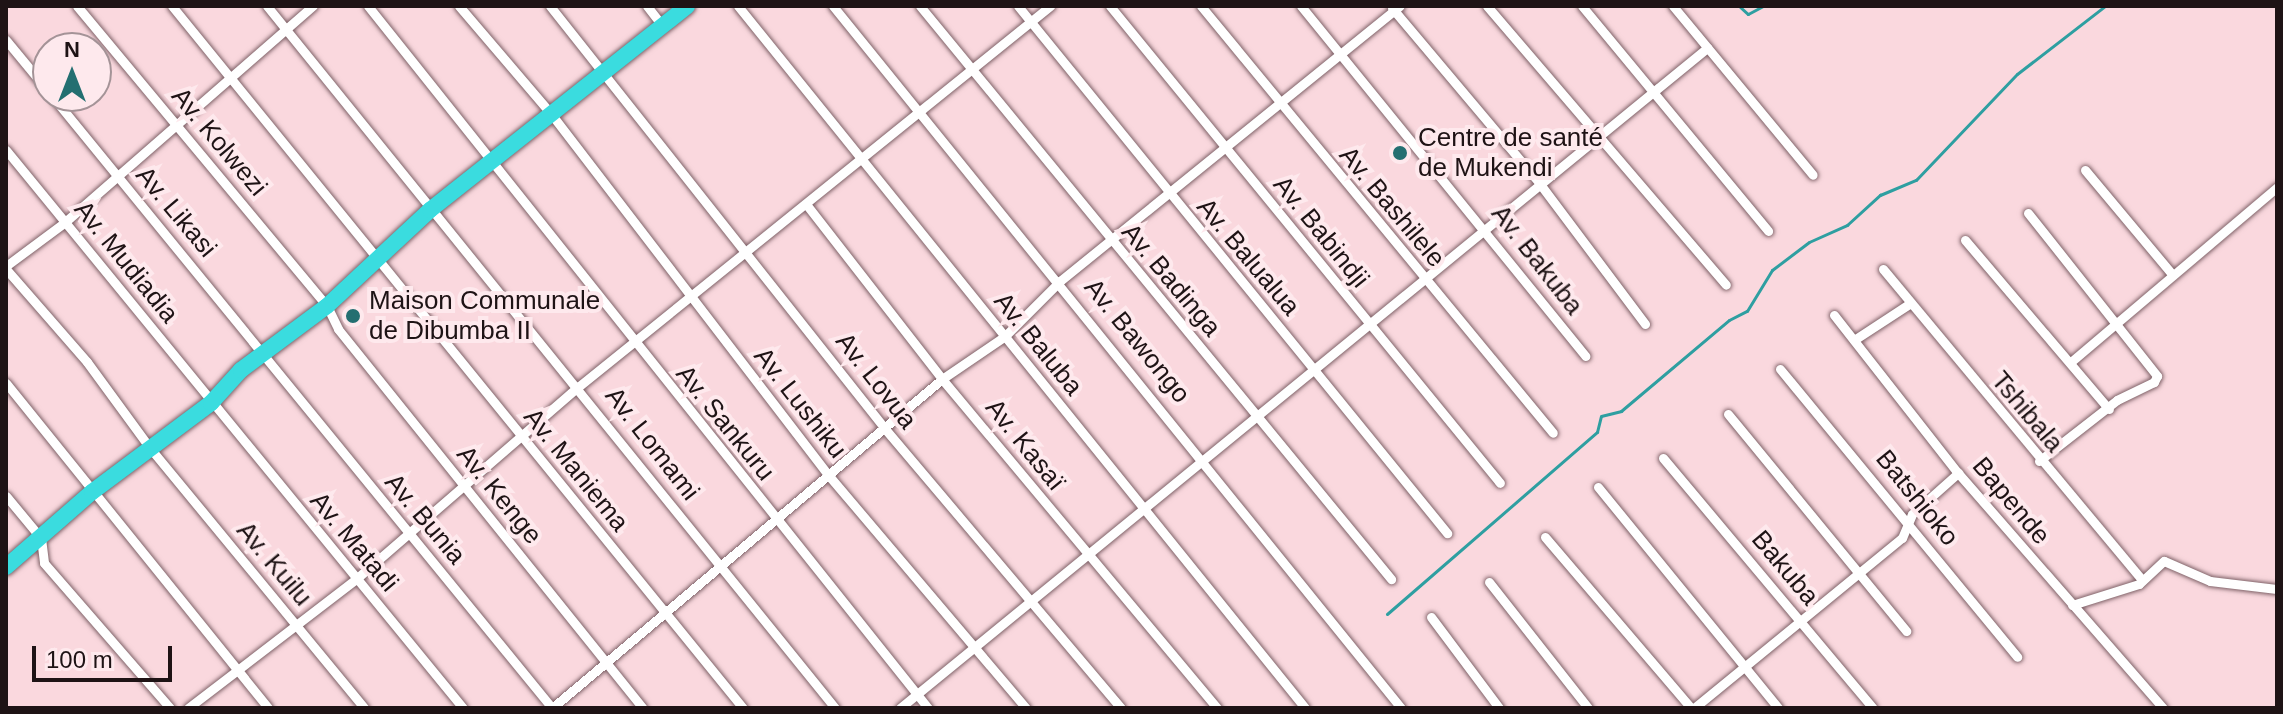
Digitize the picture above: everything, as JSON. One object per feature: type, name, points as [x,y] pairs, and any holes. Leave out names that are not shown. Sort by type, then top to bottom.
[{"type":"highway","points":[[6,567],[92,492],[211,403],[241,370],[265,357],[327,306],[430,210],[687,6]]},
{"type":"street","name":"Av. Kolwezi","points":[[77,6],[327,306]]},
{"type":"street","name":"Av. Maniema","points":[[172,6],[380,256],[519,437],[743,708]]},
{"type":"street","name":"Av. Lomami","points":[[267,6],[835,708]]},
{"type":"street","points":[[6,268],[177,127],[313,6]]},
{"type":"street","name":"Av. Sankuru","points":[[368,6],[494,161],[632,343],[928,708]]},
{"type":"street","name":"Av. Lushiku","points":[[459,6],[552,115],[830,477],[1026,708]]},
{"type":"street","name":"Av. Lovua","points":[[550,6],[886,430],[1028,602],[1121,708]]},
{"type":"street","points":[[647,6],[662,25]]},
{"type":"street","name":"Av. Baluba","points":[[738,6],[860,161],[1005,336],[1140,509],[1305,708]]},
{"type":"street","name":"Av. Bawongo","points":[[833,6],[1060,281],[1401,708]]},
{"type":"street","name":"Av. Badinga","points":[[920,6],[1110,243],[1258,416],[1391,579]]},
{"type":"street","name":"Av. Balualua","points":[[1018,6],[1447,533]]},
{"type":"street","points":[[188,708],[236,668],[356,579],[466,489],[519,437],[578,387],[1050,6]]},
{"type":"street","name":"Av. Babindji","points":[[1110,6],[1500,483]]},
{"type":"street","name":"Av. Bashilele","points":[[1201,6],[1278,105],[1553,433]]},
{"type":"street","name":"Av. Bakuba","points":[[1301,6],[1486,229],[1585,356]]},
{"type":"street","points":[[1487,6],[1595,136],[1726,285]]},
{"type":"street","points":[[1582,6],[1655,90],[1768,231]]},
{"type":"street","points":[[1673,6],[1813,175]]},
{"type":"street","points":[[552,708],[608,665],[664,612],[830,477],[942,379],[1005,336],[1060,281],[1170,196],[1395,8],[1540,184],[1645,324]]},
{"type":"street","points":[[6,40],[32,72]]},
{"type":"street","points":[[900,708],[1085,553],[1258,416],[1312,369],[1370,326],[1595,136],[1707,48]]},
{"type":"street","name":"Av. Likasi","points":[[65,112],[265,357]]},
{"type":"street","name":"Av. Mudiadia","points":[[6,150],[211,403]]},
{"type":"street","points":[[2085,170],[2172,274]]},
{"type":"street","points":[[2072,361],[2277,187]]},
{"type":"street","name":"Av. Kasaï","points":[[806,204],[942,379],[1217,708]]},
{"type":"street","points":[[2028,213],[2117,320],[2157,379],[2109,409],[2039,461]]},
{"type":"street","points":[[1965,240],[2014,302],[2072,361],[2109,409]]},
{"type":"street","name":"Av. Kuilu","points":[[6,268],[87,362],[150,448],[364,708]]},
{"type":"street","name":"Tshibala","points":[[1883,269],[2039,461],[2142,580]]},
{"type":"street","points":[[1854,340],[1909,304]]},
{"type":"street","name":"Av. Kenge","points":[[327,306],[338,329],[643,708]]},
{"type":"street","name":"Bapende","points":[[1834,315],[1958,473],[2163,708]]},
{"type":"street","name":"Av. Bunia","points":[[265,357],[552,708]]},
{"type":"street","name":"Batshioko","points":[[1780,369],[2017,657]]},
{"type":"street","points":[[6,383],[268,708]]},
{"type":"street","name":"Av. Matadi","points":[[211,403],[463,708]]},
{"type":"street","points":[[1728,414],[1906,631]]},
{"type":"street","name":"Bakuba","points":[[1663,458],[1873,708]]},
{"type":"street","points":[[1545,537],[1692,708],[1799,618],[1860,573],[1911,525],[1912,514],[1958,473]]},
{"type":"street","points":[[1598,487],[1778,708]]},
{"type":"street","points":[[6,496],[41,538],[44,563],[170,708]]},
{"type":"street","points":[[2072,605],[2142,580],[2164,561],[2210,581],[2277,589]]},
{"type":"street","points":[[1489,582],[1588,708]]},
{"type":"street","points":[[1431,617],[1499,708]]},
{"type":"waterway","points":[[1739,6],[1748,14],[1763,6]]},
{"type":"waterway","points":[[1387,614],[1597,432],[1601,416],[1621,411],[1729,320],[1747,311],[1772,270],[1809,242],[1847,225],[1880,195],[1916,180],[2017,74],[2105,6]]},
{"type":"place","name":"Centre de santé de Mukendi","points":[[1400,153]]},
{"type":"place","name":"Maison Communale de Dibumba II","points":[[353,316]]}]
